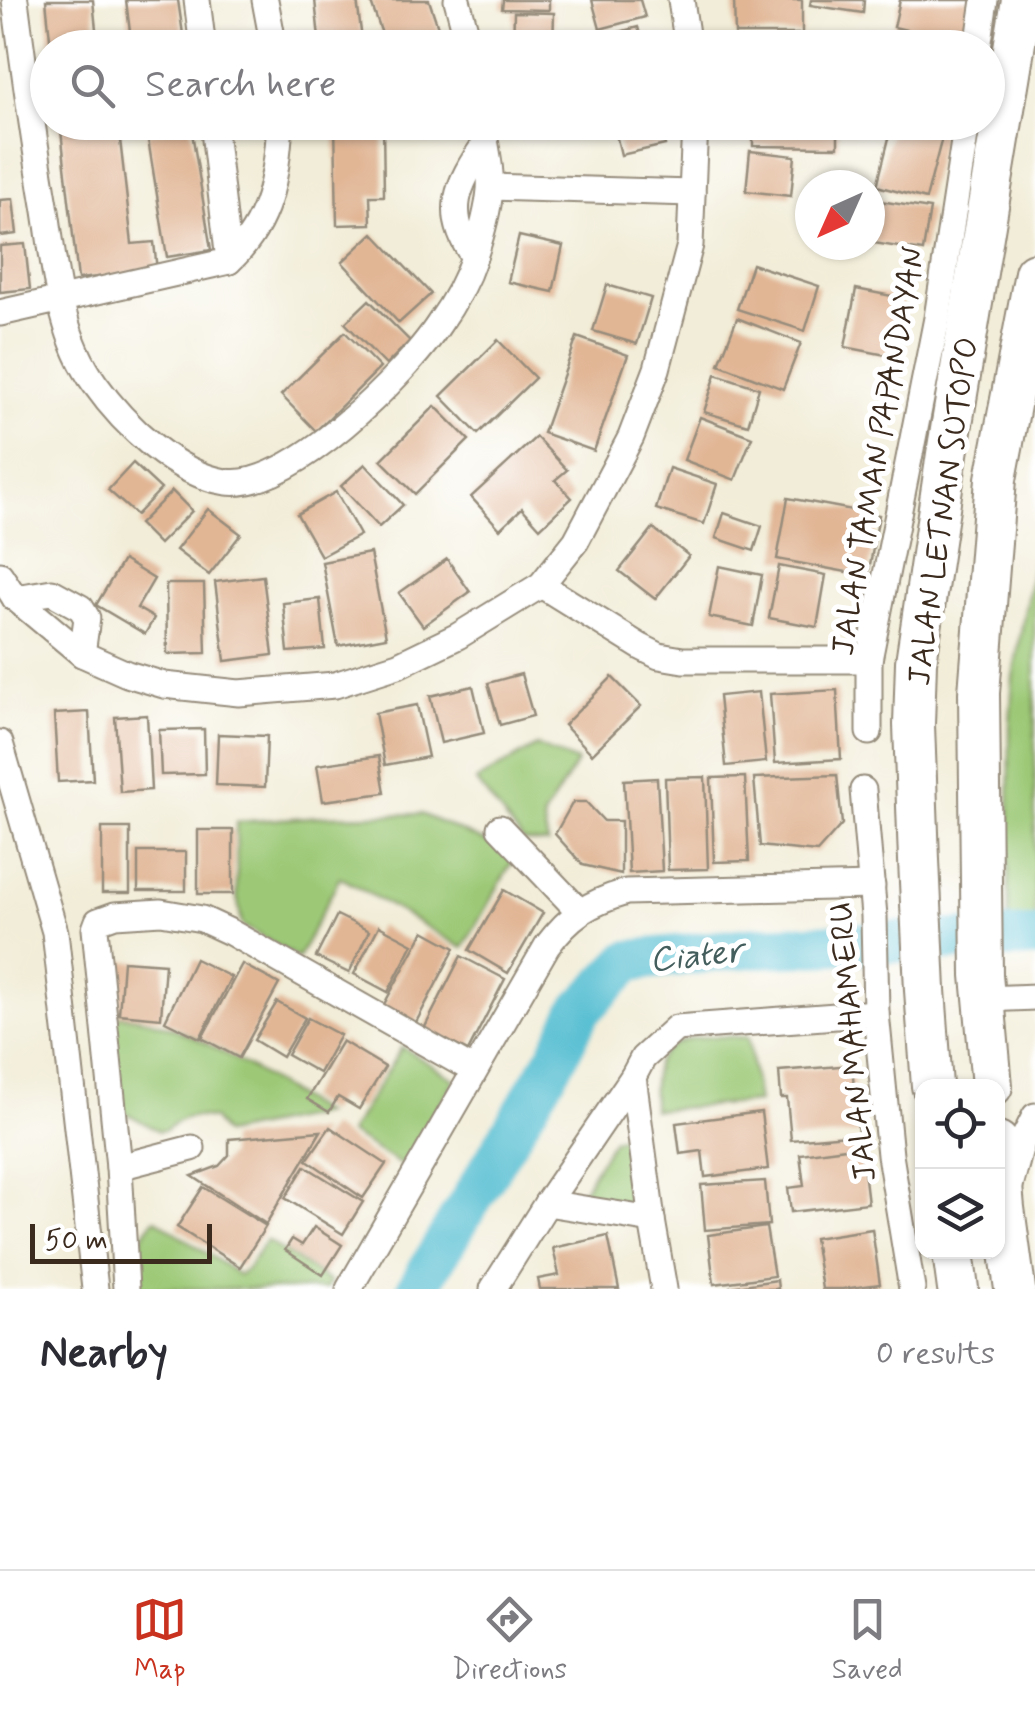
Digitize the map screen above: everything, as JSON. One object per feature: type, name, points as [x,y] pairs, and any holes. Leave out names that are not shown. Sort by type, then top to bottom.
[{"type":"main road","name":"JALAN LETNAN SUTOPO","points":[[1005,105],[1022,0]]},
{"type":"main road","name":"JALAN LETNAN SUTOPO","points":[[931,1079],[914,725],[916,662],[999,140]]},
{"type":"main road","points":[[978,272],[1002,278],[1035,274]]},
{"type":"main road","name":"JALAN LETNAN SUTOPO","points":[[991,1079],[980,876],[979,693],[996,479],[1035,274]]},
{"type":"main road","points":[[968,321],[1002,323],[1025,331]]},
{"type":"main road","points":[[1005,1215],[1016,1289]]},
{"type":"main road","points":[[954,1259],[958,1289]]},
{"type":"street","points":[[15,0],[30,111]]},
{"type":"street","points":[[197,0],[201,30]]},
{"type":"street","points":[[265,0],[271,30]]},
{"type":"street","points":[[457,0],[465,30]]},
{"type":"street","points":[[682,0],[686,30]]},
{"type":"street","points":[[981,30],[985,0]]},
{"type":"street","points":[[34,140],[60,298],[76,350],[94,384],[141,436],[164,454],[186,468],[227,483],[250,482],[291,465],[333,435],[373,399],[438,327],[464,284],[474,257],[491,188],[485,140]]},
{"type":"street","points":[[215,140],[229,261]]},
{"type":"street","points":[[0,314],[229,261],[255,233],[266,212],[279,140]]},
{"type":"street","points":[[474,257],[458,229],[456,201],[481,140]]},
{"type":"street","points":[[0,575],[16,598],[82,654],[164,685],[239,693],[335,685],[398,666],[458,636],[541,585],[576,540],[631,437],[657,368],[690,246],[695,140]]},
{"type":"street","name":"JALAN TAMAN PAPANDAYAN","points":[[869,732],[869,660],[937,318],[963,140]]},
{"type":"street","points":[[491,188],[692,193]]},
{"type":"street","points":[[541,585],[659,656],[683,660],[869,660]]},
{"type":"street","points":[[0,743],[55,932],[94,1289]]},
{"type":"street","name":"JALAN MAHAMERU","points":[[863,790],[874,916],[876,1013],[890,1155],[912,1289]]},
{"type":"street","points":[[500,828],[579,911]]},
{"type":"street","points":[[349,1289],[547,946],[579,911],[600,899],[626,892],[872,886]]},
{"type":"street","points":[[126,1289],[119,1167],[95,929],[100,920],[160,912],[202,919],[474,1070]]},
{"type":"street","points":[[984,987],[1035,997]]},
{"type":"street","points":[[494,1289],[643,1058],[676,1028],[876,1013]]},
{"type":"street","points":[[633,1077],[664,1289]]},
{"type":"street","points":[[1005,1204],[1022,1142],[1035,1116]]},
{"type":"street","points":[[119,1167],[192,1148]]},
{"type":"street","points":[[546,1204],[652,1220]]},
{"type":"green space","points":[[1035,553],[1035,954],[1008,955],[1013,677]]},
{"type":"green space","points":[[537,746],[577,762],[543,817],[548,844],[523,841],[476,781]]},
{"type":"green space","points":[[421,814],[516,855],[463,948],[340,877],[298,958],[242,925],[237,895],[236,822]]},
{"type":"green space","points":[[109,1014],[156,1022],[200,1040],[323,1114],[224,1134],[213,1119],[193,1117],[159,1131],[121,1110]]},
{"type":"green space","points":[[698,1037],[748,1037],[758,1102],[653,1110],[654,1072],[658,1061],[675,1044]]},
{"type":"green space","points":[[402,1047],[455,1080],[403,1166],[349,1133]]},
{"type":"green space","points":[[633,1136],[643,1211],[571,1210],[613,1139]]},
{"type":"green space","points":[[156,1219],[239,1275],[266,1240],[330,1282],[326,1289],[138,1289],[141,1242]]},
{"type":"building","points":[[46,0],[93,0],[96,30],[49,30]]},
{"type":"building","points":[[126,0],[178,0],[182,30],[130,30]]},
{"type":"building","points":[[315,0],[357,0],[361,30],[318,30]]},
{"type":"building","points":[[370,0],[429,0],[439,30],[381,30]]},
{"type":"building","points":[[503,0],[549,0],[549,10],[502,9]]},
{"type":"building","points":[[592,0],[640,0],[645,17],[600,29]]},
{"type":"building","points":[[734,0],[802,0],[802,30],[735,30]]},
{"type":"building","points":[[811,0],[864,0],[863,13],[810,5]]},
{"type":"building","points":[[900,0],[976,0],[968,30],[894,27]]},
{"type":"building","points":[[514,12],[554,13],[554,30],[514,30]]},
{"type":"building","points":[[62,140],[120,140],[132,244],[154,242],[157,271],[78,279]]},
{"type":"building","points":[[148,140],[193,140],[211,250],[167,257]]},
{"type":"building","points":[[335,140],[383,140],[384,196],[370,196],[371,224],[337,225]]},
{"type":"building","points":[[617,140],[664,140],[665,145],[621,155]]},
{"type":"building","points":[[753,140],[838,140],[838,147],[753,146]]},
{"type":"building","points":[[888,140],[941,140],[926,199],[885,188],[885,170],[881,170]]},
{"type":"building","points":[[750,151],[795,156],[791,196],[746,191]]},
{"type":"building","points":[[13,199],[17,234],[0,236],[0,200]]},
{"type":"building","points":[[885,202],[930,209],[923,251],[885,245]]},
{"type":"building","points":[[373,233],[431,294],[399,323],[342,262]]},
{"type":"building","points":[[519,236],[563,246],[553,292],[508,282]]},
{"type":"building","points":[[25,244],[30,289],[0,292],[0,246]]},
{"type":"building","points":[[752,264],[819,286],[805,331],[737,309]]},
{"type":"building","points":[[607,285],[651,298],[637,344],[593,331]]},
{"type":"building","points":[[856,289],[902,298],[891,356],[845,347]]},
{"type":"building","points":[[369,300],[410,341],[386,365],[345,323]]},
{"type":"building","points":[[737,318],[801,343],[783,389],[719,364]]},
{"type":"building","points":[[345,332],[380,368],[316,431],[281,395]]},
{"type":"building","points":[[577,337],[628,355],[594,451],[543,433]]},
{"type":"building","points":[[498,340],[535,378],[478,434],[441,396]]},
{"type":"building","points":[[716,374],[759,388],[748,425],[704,412]]},
{"type":"building","points":[[435,406],[469,440],[415,494],[381,460]]},
{"type":"building","points":[[700,417],[752,437],[735,480],[684,460]]},
{"type":"building","points":[[536,437],[567,470],[555,480],[572,498],[540,528],[522,508],[500,529],[471,497]]},
{"type":"building","points":[[133,463],[161,489],[136,515],[108,490]]},
{"type":"building","points":[[365,464],[403,505],[379,527],[341,486]]},
{"type":"building","points":[[669,468],[717,484],[704,524],[656,509]]},
{"type":"building","points":[[172,491],[192,511],[159,544],[139,524]]},
{"type":"building","points":[[336,492],[360,535],[321,556],[297,514]]},
{"type":"building","points":[[788,498],[879,515],[868,576],[777,559]]},
{"type":"building","points":[[208,509],[241,534],[209,575],[176,550]]},
{"type":"building","points":[[724,513],[762,526],[754,551],[716,538]]},
{"type":"building","points":[[653,528],[689,556],[655,599],[619,571]]},
{"type":"building","points":[[370,553],[386,637],[338,646],[322,562]]},
{"type":"building","points":[[447,559],[470,592],[423,626],[399,593]]},
{"type":"building","points":[[123,560],[154,579],[137,608],[154,618],[145,634],[96,605]]},
{"type":"building","points":[[719,566],[762,575],[753,626],[709,617]]},
{"type":"building","points":[[779,566],[826,575],[817,627],[769,618]]},
{"type":"building","points":[[263,576],[273,655],[225,661],[215,582]]},
{"type":"building","points":[[166,584],[204,584],[206,653],[167,654]]},
{"type":"building","points":[[320,599],[325,649],[288,652],[283,603]]},
{"type":"building","points":[[521,674],[533,716],[500,725],[488,683]]},
{"type":"building","points":[[612,677],[641,706],[592,754],[564,725]]},
{"type":"building","points":[[473,686],[484,733],[441,743],[430,696]]},
{"type":"building","points":[[837,690],[841,759],[775,763],[770,694]]},
{"type":"building","points":[[759,692],[766,762],[726,766],[719,696]]},
{"type":"building","points":[[417,705],[428,757],[385,765],[375,713]]},
{"type":"building","points":[[89,712],[93,780],[58,782],[54,714]]},
{"type":"building","points":[[147,715],[151,790],[120,792],[115,717]]},
{"type":"building","points":[[204,729],[205,774],[161,775],[159,730]]},
{"type":"building","points":[[218,734],[267,736],[265,787],[216,785]]},
{"type":"building","points":[[379,756],[385,793],[323,801],[317,765]]},
{"type":"building","points":[[837,775],[842,824],[817,852],[760,846],[754,778]]},
{"type":"building","points":[[705,777],[708,869],[668,870],[665,778]]},
{"type":"building","points":[[745,777],[749,861],[714,862],[711,778]]},
{"type":"building","points":[[657,778],[662,871],[629,873],[624,780]]},
{"type":"building","points":[[573,802],[586,802],[604,821],[621,821],[621,874],[583,865],[555,834]]},
{"type":"building","points":[[102,828],[130,828],[130,893],[102,893]]},
{"type":"building","points":[[198,830],[233,830],[233,894],[198,894]]},
{"type":"building","points":[[138,852],[186,852],[186,891],[138,891]]},
{"type":"building","points":[[504,890],[543,913],[508,973],[469,950]]},
{"type":"building","points":[[337,915],[369,931],[349,973],[316,957]]},
{"type":"building","points":[[379,926],[413,944],[388,992],[354,974]]},
{"type":"building","points":[[424,931],[455,948],[414,1026],[382,1008]]},
{"type":"building","points":[[461,956],[505,979],[468,1051],[424,1029]]},
{"type":"building","points":[[195,959],[231,977],[200,1038],[165,1021]]},
{"type":"building","points":[[123,961],[165,964],[161,1018],[119,1014]]},
{"type":"building","points":[[242,964],[279,984],[239,1058],[202,1038]]},
{"type":"building","points":[[277,1002],[305,1018],[282,1057],[254,1040]]},
{"type":"building","points":[[308,1018],[340,1035],[319,1073],[287,1055]]},
{"type":"building","points":[[342,1041],[385,1067],[359,1109],[338,1097],[329,1112],[307,1099]]},
{"type":"building","points":[[852,1065],[858,1134],[791,1140],[787,1098],[781,1098],[779,1071]]},
{"type":"building","points":[[761,1112],[768,1169],[705,1177],[702,1151],[680,1154],[676,1123]]},
{"type":"building","points":[[330,1127],[386,1164],[363,1198],[307,1160]]},
{"type":"building","points":[[321,1131],[266,1224],[192,1176],[219,1166],[229,1155],[229,1139]]},
{"type":"building","points":[[861,1146],[868,1203],[791,1212],[788,1188],[804,1186],[800,1154]]},
{"type":"building","points":[[305,1166],[363,1202],[343,1234],[285,1198]]},
{"type":"building","points":[[765,1181],[769,1225],[705,1230],[701,1185]]},
{"type":"building","points":[[203,1187],[266,1226],[240,1267],[177,1227]]},
{"type":"building","points":[[314,1227],[342,1245],[323,1275],[285,1250],[292,1239],[302,1245]]},
{"type":"building","points":[[766,1227],[774,1276],[714,1284],[708,1235]]},
{"type":"building","points":[[872,1229],[880,1284],[822,1289],[814,1238]]},
{"type":"building","points":[[608,1236],[619,1289],[540,1289],[538,1279],[559,1275],[553,1248]]},
{"type":"building","points":[[777,1280],[778,1289],[730,1289],[730,1287]]},
{"type":"waterway","name":"Ciater","points":[[417,1289],[558,1055],[580,1011],[629,961],[754,947],[1035,937]]}]
